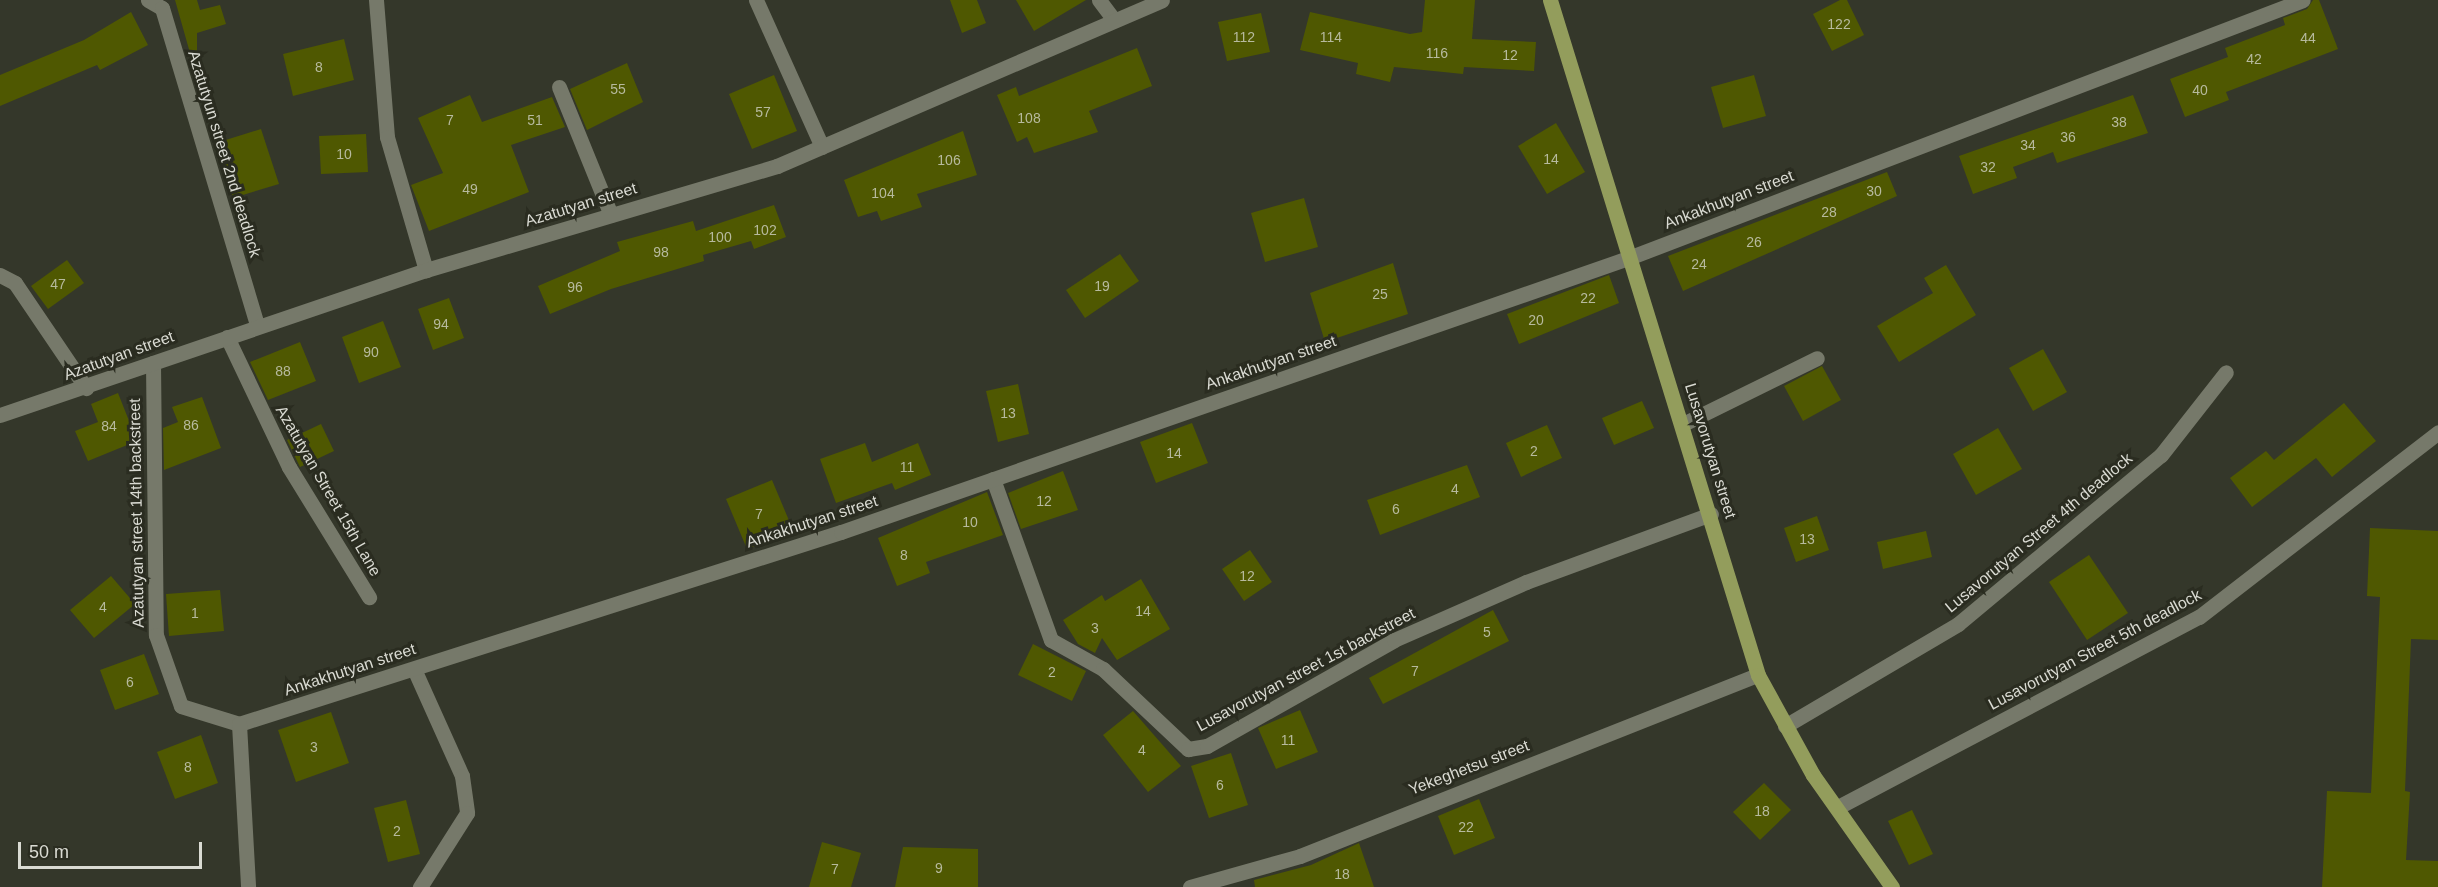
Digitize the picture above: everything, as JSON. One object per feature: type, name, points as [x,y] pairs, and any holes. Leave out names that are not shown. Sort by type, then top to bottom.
[{"type":"main road","name":"Lusavorutyan street","points":[[1550,0],[1711,514],[1758,675],[1785,726],[1892,887]]},
{"type":"street","name":"Azatutyun street 2nd deadlock","points":[[148,0],[162,8],[257,326]]},
{"type":"street","points":[[376,0],[387,137],[426,270]]},
{"type":"street","points":[[756,0],[822,147]]},
{"type":"street","points":[[1099,0],[1114,20]]},
{"type":"street","name":"Azatutyan street","points":[[0,415],[86,388],[257,326],[426,270],[777,166],[1162,0]]},
{"type":"street","name":"Ankakhutyan street","points":[[239,724],[993,479],[1631,257],[2303,0]]},
{"type":"street","points":[[559,87],[611,215]]},
{"type":"street","points":[[0,275],[15,283],[86,388]]},
{"type":"street","name":"Azatutyan Street 15th Lane","points":[[227,337],[289,467],[369,597]]},
{"type":"street","points":[[1683,424],[1817,358]]},
{"type":"street","name":"Azatutyan street 14th backstreet","points":[[153,363],[156,635],[181,706],[239,724]]},
{"type":"street","name":"Lusavorutyan Street 4th deadlock","points":[[1785,726],[1958,624],[2161,455],[2226,372]]},
{"type":"street","name":"Lusavorutyan Street 5th deadlock","points":[[1838,807],[2199,617],[2438,432]]},
{"type":"street","name":"Lusavorutyan street 1st backstreet","points":[[993,479],[1051,640],[1103,669],[1188,749],[1207,746],[1394,640],[1526,582],[1711,514]]},
{"type":"street","points":[[414,669],[462,776],[467,813],[420,887]]},
{"type":"street","name":"Yekeghetsu street","points":[[1190,887],[1300,856],[1758,675]]},
{"type":"street","points":[[239,724],[248,887]]},
{"type":"building","points":[[175,0],[197,0],[200,10],[220,5],[226,24],[197,33],[197,59],[192,60]]},
{"type":"building","points":[[950,0],[977,0],[986,23],[962,33]]},
{"type":"building","points":[[1016,0],[1086,0],[1034,31]]},
{"type":"building","points":[[1425,0],[1475,0],[1472,39],[1536,42],[1534,71],[1464,67],[1463,74],[1394,67],[1390,82],[1356,74],[1358,63],[1300,50],[1310,12],[1410,34],[1422,32]]},
{"type":"building","points":[[1840,0],[1847,0],[1864,35],[1832,51],[1813,14]]},
{"type":"building","points":[[2313,0],[2319,0],[2338,49],[2226,92],[2229,100],[2185,117],[2170,79],[2228,57],[2225,48],[2285,25],[2283,18],[2307,9]]},
{"type":"building","points":[[131,12],[148,45],[100,70],[97,65],[0,106],[0,75],[84,40]]},
{"type":"building","points":[[1261,13],[1270,52],[1227,61],[1218,22]]},
{"type":"building","points":[[344,39],[354,80],[293,96],[283,54]]},
{"type":"building","points":[[1137,48],[1152,86],[1089,111],[1098,132],[1034,153],[1027,137],[1017,142],[997,95],[1016,87],[1019,96]]},
{"type":"building","points":[[627,63],[643,102],[587,130],[570,89]]},
{"type":"building","points":[[774,75],[797,131],[752,149],[729,94]]},
{"type":"building","points":[[1754,75],[1766,116],[1723,128],[1711,87]]},
{"type":"building","points":[[470,95],[482,122],[552,97],[565,127],[511,145],[529,192],[429,231],[411,185],[443,173],[418,118]]},
{"type":"building","points":[[2133,95],[2148,133],[2057,163],[2053,152],[2013,167],[2017,178],[1973,194],[1959,156]]},
{"type":"building","points":[[1556,123],[1585,172],[1547,194],[1518,146]]},
{"type":"building","points":[[261,129],[279,184],[233,198],[216,143]]},
{"type":"building","points":[[963,131],[977,175],[917,194],[922,207],[881,221],[877,211],[858,217],[844,180]]},
{"type":"building","points":[[366,134],[368,172],[321,174],[319,136]]},
{"type":"building","points":[[1887,172],[1897,196],[1683,291],[1668,256]]},
{"type":"building","points":[[1304,198],[1318,247],[1265,262],[1251,213]]},
{"type":"building","points":[[774,205],[786,237],[754,249],[751,241],[703,255],[704,261],[611,289],[550,314],[538,286],[620,251],[617,242],[693,221],[696,231]]},
{"type":"building","points":[[1120,254],[1139,281],[1085,318],[1066,290]]},
{"type":"building","points":[[67,260],[84,283],[48,309],[31,286]]},
{"type":"building","points":[[1393,263],[1408,314],[1325,342],[1310,293]]},
{"type":"building","points":[[1946,265],[1976,315],[1899,362],[1877,326],[1933,293],[1924,278]]},
{"type":"building","points":[[1609,275],[1619,303],[1519,344],[1507,314]]},
{"type":"building","points":[[449,298],[464,338],[433,350],[418,309]]},
{"type":"building","points":[[383,321],[401,367],[359,383],[342,337]]},
{"type":"building","points":[[300,342],[316,381],[268,400],[250,362]]},
{"type":"building","points":[[2043,349],[2067,392],[2033,411],[2009,368]]},
{"type":"building","points":[[1822,366],[1841,400],[1803,421],[1784,386]]},
{"type":"building","points":[[1018,384],[1029,434],[998,442],[986,391]]},
{"type":"building","points":[[118,393],[137,441],[88,461],[75,431],[98,422],[91,404]]},
{"type":"building","points":[[202,397],[221,448],[164,470],[163,428],[178,422],[172,407]]},
{"type":"building","points":[[1642,401],[1654,428],[1614,445],[1602,418]]},
{"type":"building","points":[[2344,403],[2376,441],[2332,477],[2316,458],[2252,507],[2230,478],[2266,451],[2274,460]]},
{"type":"building","points":[[1192,423],[1208,463],[1156,483],[1140,442]]},
{"type":"building","points":[[321,424],[334,451],[300,467],[287,440]]},
{"type":"building","points":[[1547,425],[1562,458],[1521,477],[1506,443]]},
{"type":"building","points":[[1998,428],[2022,469],[1976,495],[1953,454]]},
{"type":"building","points":[[865,443],[872,462],[918,443],[931,475],[895,490],[892,483],[836,503],[820,459]]},
{"type":"building","points":[[1467,465],[1480,497],[1380,535],[1367,500]]},
{"type":"building","points":[[1063,471],[1078,510],[1021,529],[1008,493]]},
{"type":"building","points":[[772,480],[793,530],[747,549],[726,499]]},
{"type":"building","points":[[987,492],[1003,535],[926,562],[930,573],[897,586],[878,538]]},
{"type":"building","points":[[1817,516],[1829,550],[1796,562],[1784,528]]},
{"type":"building","points":[[2370,528],[2438,531],[2438,640],[2411,639],[2405,791],[2410,792],[2406,860],[2438,861],[2438,887],[2322,887],[2327,791],[2371,793],[2380,597],[2367,596]]},
{"type":"building","points":[[1926,531],[1932,557],[1883,569],[1877,542]]},
{"type":"building","points":[[1250,550],[1272,582],[1244,601],[1222,569]]},
{"type":"building","points":[[2089,555],[2128,613],[2087,640],[2049,582]]},
{"type":"building","points":[[111,576],[135,604],[94,638],[70,610]]},
{"type":"building","points":[[1141,579],[1170,629],[1117,660],[1102,638],[1095,653],[1078,644],[1063,620],[1102,595],[1105,601]]},
{"type":"building","points":[[220,590],[224,631],[169,636],[166,594]]},
{"type":"building","points":[[1493,610],[1509,641],[1383,704],[1369,678]]},
{"type":"building","points":[[1033,644],[1086,671],[1072,701],[1018,675]]},
{"type":"building","points":[[144,654],[159,694],[115,710],[100,670]]},
{"type":"building","points":[[1300,710],[1318,752],[1276,769],[1258,728]]},
{"type":"building","points":[[1133,711],[1181,766],[1148,792],[1103,735]]},
{"type":"building","points":[[331,712],[349,763],[296,782],[278,730]]},
{"type":"building","points":[[201,735],[218,783],[175,799],[157,752]]},
{"type":"building","points":[[1231,753],[1248,805],[1209,818],[1191,766]]},
{"type":"building","points":[[1764,783],[1791,810],[1760,840],[1733,812]]},
{"type":"building","points":[[1479,799],[1495,838],[1454,855],[1438,816]]},
{"type":"building","points":[[406,800],[420,854],[388,862],[374,808]]},
{"type":"building","points":[[1912,810],[1933,854],[1909,865],[1888,821]]},
{"type":"building","points":[[822,842],[861,853],[851,887],[809,887]]},
{"type":"building","points":[[1359,843],[1374,887],[1255,887],[1254,880],[1311,865]]},
{"type":"building","points":[[903,847],[978,849],[978,887],[895,887]]}]
